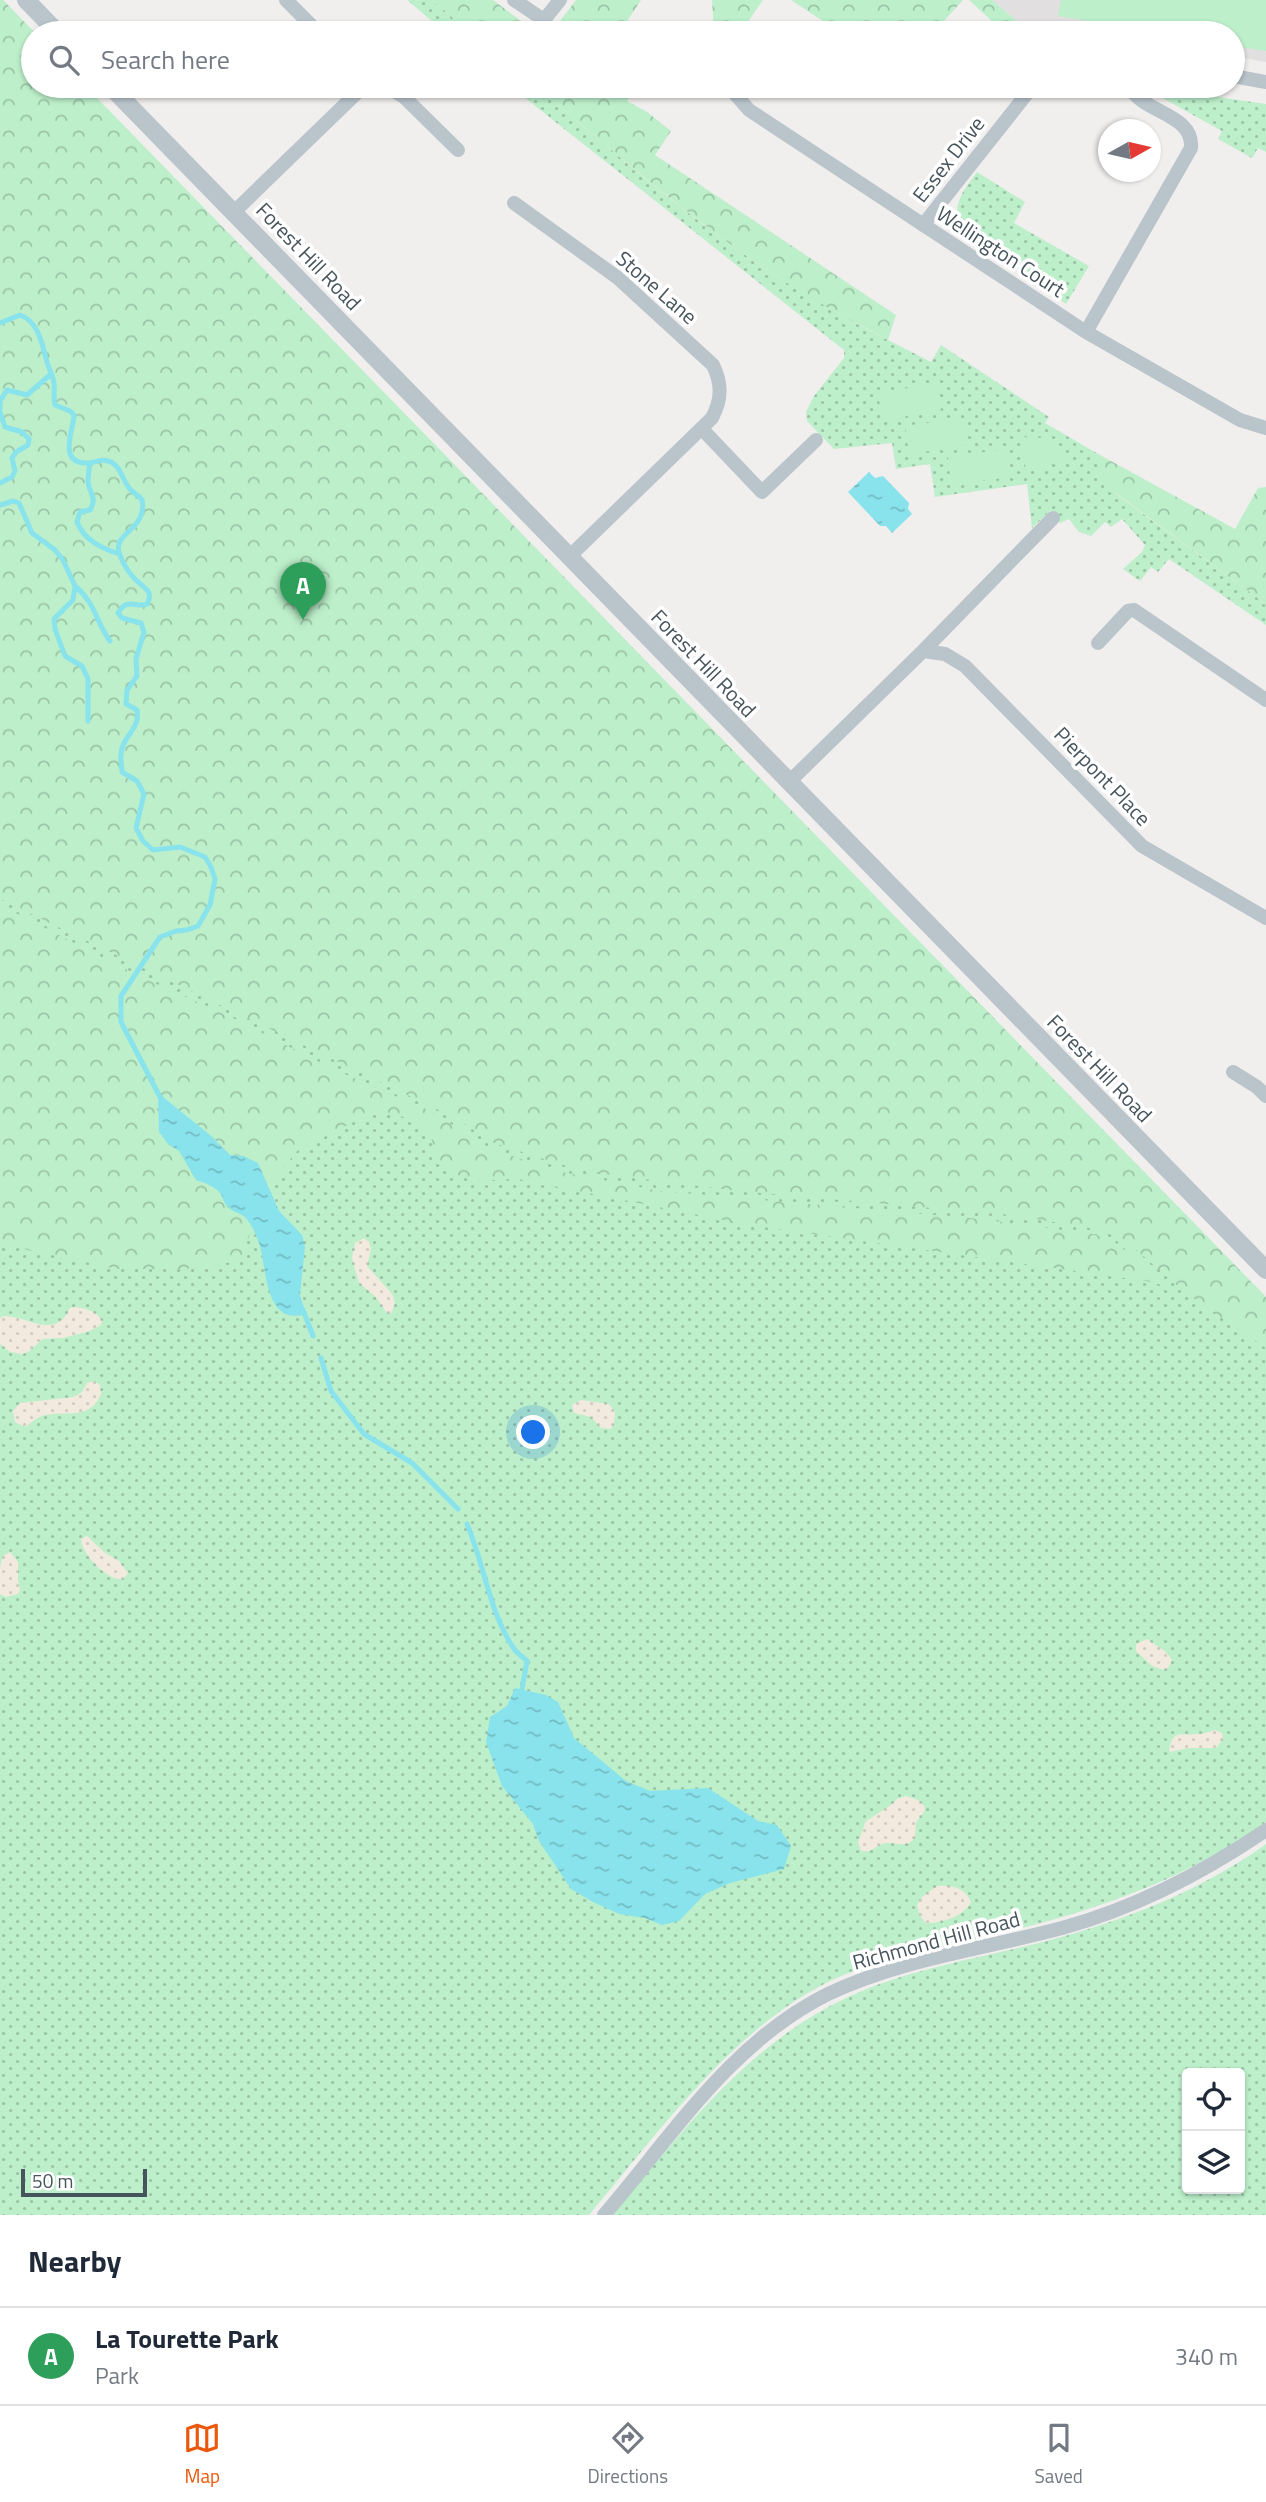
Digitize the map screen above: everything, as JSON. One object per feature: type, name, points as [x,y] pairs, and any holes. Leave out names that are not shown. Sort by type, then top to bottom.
[{"type":"street","points":[[26,0],[46,21]]},
{"type":"street","points":[[286,0],[307,21]]},
{"type":"street","points":[[514,0],[544,20],[560,0]]},
{"type":"street","points":[[1245,78],[1266,82]]},
{"type":"street","name":"Forest Hill Road","points":[[122,98],[1266,1270]]},
{"type":"street","points":[[234,212],[352,98]]},
{"type":"street","points":[[405,98],[458,150]]},
{"type":"street","name":"Wellington Court","points":[[738,98],[749,110],[1086,332],[1240,420],[1266,428]]},
{"type":"street","name":"Essex Drive","points":[[923,225],[1024,98]]},
{"type":"street","points":[[1086,332],[1188,158],[1191,148],[1191,140],[1183,126],[1138,98]]},
{"type":"street","name":"Stone Lane","points":[[514,203],[618,278],[713,365],[719,378],[719,406],[712,418],[570,556]]},
{"type":"street","points":[[702,429],[762,492],[816,440]]},
{"type":"street","points":[[788,783],[923,651],[1053,518]]},
{"type":"street","points":[[1098,643],[1128,611],[1134,610],[1266,700]]},
{"type":"street","name":"Pierpont Place","points":[[923,651],[945,654],[965,666],[1142,846],[1266,918]]},
{"type":"street","points":[[1233,1072],[1266,1096]]},
{"type":"street","name":"Richmond Hill Road","points":[[604,2215],[728,2068],[764,2036],[827,1995],[898,1968],[1063,1928],[1104,1915],[1189,1878],[1266,1830]]},
{"type":"shaded area","points":[[992,0],[1266,0],[1266,62],[1245,58],[1245,21],[1017,21]]},
{"type":"green space","points":[[0,0],[3,0],[23,21],[21,21],[21,98],[97,98],[1266,1297],[1266,1822],[1202,1862],[1134,1893],[1026,1927],[906,1955],[845,1974],[826,1983],[758,2028],[727,2056],[669,2118],[589,2215],[0,2215]]},
{"type":"green space","points":[[0,0],[3,0],[23,21],[21,21],[21,98],[97,98],[1266,1297],[1266,1348],[1187,1294],[1126,1241],[1102,1230],[1011,1215],[739,1191],[611,1175],[559,1164],[494,1143],[455,1118],[0,899]]},
{"type":"green space","points":[[407,0],[432,0],[457,21],[432,21]]},
{"type":"green space","points":[[432,0],[493,0],[521,21],[457,21]]},
{"type":"green space","points":[[576,0],[641,0],[627,21],[560,21]]},
{"type":"green space","points":[[712,0],[763,0],[748,21],[713,21]]},
{"type":"green space","points":[[791,0],[963,0],[944,21],[823,21]]},
{"type":"green space","points":[[969,0],[992,0],[1017,21],[992,21]]},
{"type":"green space","points":[[1061,0],[1266,0],[1266,51],[1245,48],[1245,21],[1088,21],[1058,16]]},
{"type":"green space","points":[[525,98],[549,98],[702,223],[809,296],[931,362],[941,345],[1049,417],[1045,423],[1100,455],[1100,475],[1116,494],[1266,604],[1266,625],[1169,559],[1158,572],[1151,567],[1140,581],[1123,569],[1142,552],[1145,545],[1122,519],[1111,527],[1105,522],[1091,536],[1079,532],[1069,519],[1060,523],[1051,510],[1032,528],[1027,484],[935,497],[930,464],[896,469],[892,443],[834,449],[807,421],[806,412],[814,396],[844,358],[844,350]]},
{"type":"green space","points":[[550,98],[629,98],[627,101],[647,112],[671,131],[655,155],[896,315],[888,340],[772,273],[736,249]]},
{"type":"green space","points":[[1163,98],[1224,98],[1266,104],[1266,152],[1258,148],[1252,158],[1218,139],[1222,131]]},
{"type":"green space","points":[[977,172],[1025,202],[1014,223],[1089,266],[1066,304],[962,229],[957,213],[958,206],[963,192]]},
{"type":"green space","points":[[937,384],[941,411],[882,420],[878,392]]},
{"type":"green space","points":[[964,418],[968,445],[909,454],[905,426]]},
{"type":"green space","points":[[1021,437],[1045,438],[1066,460],[1026,471]]},
{"type":"green space","points":[[1007,449],[1011,477],[951,485],[948,457]]},
{"type":"green space","points":[[1100,455],[1235,529],[1258,488],[1266,487],[1266,604],[1102,483]]},
{"type":"green space","points":[[0,905],[143,978],[227,1015],[333,1069],[432,1112],[488,1147],[515,1157],[562,1172],[660,1191],[980,1219],[1093,1234],[1112,1240],[1166,1286],[749,1225],[518,1179],[474,1181],[452,1173],[438,1158],[429,1132],[407,1118],[386,1112],[363,1117],[297,1151],[267,1188],[264,1176],[243,1156],[230,1155],[210,1135],[158,1095],[157,1117],[168,1144],[179,1151],[196,1180],[216,1190],[227,1207],[245,1218],[252,1228],[240,1261],[186,1269],[118,1269],[0,1244]]},
{"type":"green space","points":[[1266,1844],[1266,2215],[613,2215],[717,2094],[776,2041],[809,2018],[844,1999],[892,1980],[1043,1942],[1131,1915],[1215,1876]]},
{"type":"sand","points":[[364,1238],[371,1249],[367,1266],[392,1294],[395,1303],[391,1314],[359,1283],[352,1258],[355,1243]]},
{"type":"sand","points":[[70,1308],[94,1312],[102,1321],[101,1325],[90,1331],[63,1338],[43,1339],[22,1354],[10,1352],[0,1344],[0,1318],[4,1316],[49,1325],[64,1318]]},
{"type":"sand","points":[[94,1381],[100,1385],[101,1394],[91,1408],[78,1413],[42,1416],[25,1427],[15,1422],[13,1411],[20,1403],[74,1397],[82,1392],[87,1383]]},
{"type":"sand","points":[[581,1400],[609,1404],[615,1412],[611,1429],[601,1428],[591,1417],[574,1413],[572,1405]]},
{"type":"sand","points":[[87,1536],[104,1552],[119,1561],[128,1573],[123,1579],[110,1576],[90,1559],[81,1539]]},
{"type":"sand","points":[[10,1552],[18,1562],[20,1590],[18,1594],[6,1597],[0,1594],[0,1567],[3,1556]]},
{"type":"sand","points":[[1147,1639],[1166,1652],[1172,1660],[1168,1668],[1164,1670],[1152,1666],[1136,1651],[1136,1644]]},
{"type":"sand","points":[[1215,1730],[1222,1733],[1223,1739],[1216,1748],[1169,1750],[1175,1736]]},
{"type":"sand","points":[[906,1796],[918,1800],[925,1807],[916,1823],[915,1836],[911,1842],[886,1843],[870,1851],[861,1851],[858,1842],[866,1821],[897,1799]]},
{"type":"sand","points":[[937,1886],[957,1888],[965,1893],[971,1902],[963,1912],[952,1918],[926,1923],[920,1916],[917,1905],[922,1897]]},
{"type":"water","points":[[869,472],[875,478],[883,476],[909,503],[908,509],[912,514],[892,533],[886,526],[880,526],[848,492]]},
{"type":"water","points":[[158,1093],[210,1135],[230,1155],[243,1156],[258,1163],[279,1211],[302,1235],[305,1246],[300,1295],[306,1314],[292,1316],[274,1303],[269,1292],[259,1243],[250,1224],[245,1217],[228,1207],[218,1191],[196,1180],[179,1151],[168,1144],[159,1132]]},
{"type":"water","points":[[515,1688],[546,1695],[558,1702],[574,1738],[626,1781],[650,1791],[708,1788],[758,1821],[777,1825],[791,1846],[784,1869],[730,1883],[705,1894],[679,1921],[662,1925],[645,1918],[619,1914],[571,1889],[539,1841],[533,1824],[502,1786],[486,1742],[490,1717],[507,1706]]},
{"type":"waterway","points":[[0,323],[20,315],[36,328],[53,380],[55,405],[74,415],[69,445],[73,458],[79,462],[111,462],[117,467],[127,486],[142,500],[140,518],[119,546],[125,565],[149,593],[147,604],[125,605],[118,613],[122,618],[141,623],[144,632],[136,659],[137,676],[127,690],[126,704],[137,710],[138,717],[122,748],[122,772],[137,781],[144,794],[136,828],[143,841],[153,850],[180,847],[205,857],[215,879],[210,905],[198,926],[160,937],[121,996],[121,1022],[161,1099]]},
{"type":"waterway","points":[[0,409],[0,401],[7,390],[27,395],[51,374]]},
{"type":"waterway","points":[[0,412],[5,427],[22,432],[29,439],[28,445],[16,452],[12,458],[15,471],[12,477],[0,483]]},
{"type":"waterway","points":[[90,463],[88,482],[93,502],[90,510],[80,512],[77,522],[84,534],[94,542],[119,554]]},
{"type":"waterway","points":[[0,505],[13,501],[19,503],[32,533],[55,550],[63,560],[75,586],[73,600],[54,619],[65,656],[82,666],[88,679],[88,721]]},
{"type":"waterway","points":[[75,586],[92,606],[110,641]]},
{"type":"waterway","points":[[303,1310],[313,1336]]},
{"type":"waterway","points":[[321,1358],[331,1391],[364,1434],[412,1463],[458,1509]]},
{"type":"waterway","points":[[467,1524],[499,1621],[515,1650],[527,1661],[522,1689]]},
{"type":"place","name":"La Tourette Park","points":[[303,620]]}]
